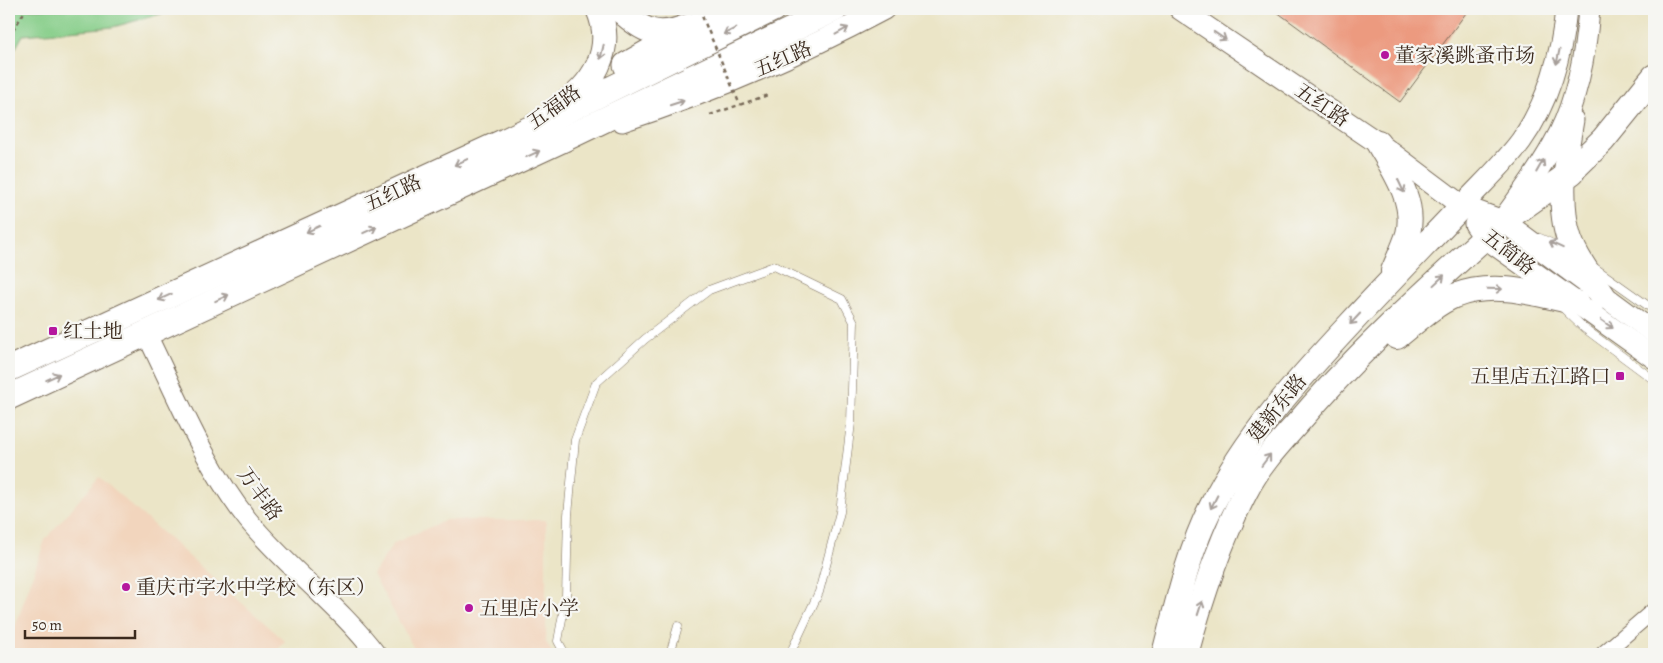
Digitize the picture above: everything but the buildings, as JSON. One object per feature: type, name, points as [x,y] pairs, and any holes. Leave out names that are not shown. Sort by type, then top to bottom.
[{"type":"highway","name":"五红路","points":[[9,369],[505,142],[773,9]]},
{"type":"highway","name":"五红路","points":[[9,397],[564,139],[835,9]]},
{"type":"highway","points":[[582,91],[710,12]]},
{"type":"highway","points":[[1603,296],[1573,253],[1564,227],[1563,179],[1603,140],[1654,77]]},
{"type":"highway","points":[[1503,220],[1604,150],[1638,121],[1654,104]]},
{"type":"main road","name":"五福路","points":[[505,142],[561,107],[582,91],[598,67],[604,51],[604,33],[598,9]]},
{"type":"main road","points":[[619,9],[632,22],[646,31],[663,33],[678,30],[710,12]]},
{"type":"main road","name":"五红路","points":[[564,139],[686,100],[826,40],[884,9]]},
{"type":"main road","name":"五红路","points":[[1180,9],[1378,143],[1462,206]]},
{"type":"main road","points":[[1462,206],[1521,141],[1540,107],[1555,70],[1566,9]]},
{"type":"main road","points":[[1563,179],[1589,9]]},
{"type":"main road","points":[[1503,220],[1535,175],[1560,133],[1580,74]]},
{"type":"main road","points":[[1378,143],[1402,185],[1410,219],[1408,235],[1388,283],[1400,283],[1406,291],[1406,296],[1387,328]]},
{"type":"main road","name":"五简路","points":[[1462,206],[1503,220],[1654,333]]},
{"type":"main road","name":"五简路","points":[[1462,206],[1484,237],[1654,358]]},
{"type":"main road","name":"建新东路","points":[[1164,654],[1196,542],[1227,477],[1272,410],[1388,283],[1462,206]]},
{"type":"main road","name":"建新东路","points":[[1186,654],[1217,554],[1246,490],[1265,461],[1322,395],[1387,328],[1503,220]]},
{"type":"main road","points":[[1322,395],[1439,304],[1454,297],[1488,289],[1525,291],[1577,303]]},
{"type":"street","name":"万丰路","points":[[146,333],[200,443],[230,494],[269,544],[376,654]]},
{"type":"street","points":[[1603,654],[1653,611]]},
{"type":"lane","points":[[1503,220],[1573,253],[1654,310]]},
{"type":"lane","points":[[1484,237],[1584,328],[1654,380]]},
{"type":"lane","points":[[565,654],[558,641],[566,598],[568,515],[575,440],[596,383],[646,339],[709,290],[774,266],[842,299],[854,322],[851,423],[840,512],[819,592],[790,654]]},
{"type":"lane","points":[[670,654],[678,626]]},
{"type":"path","points":[[9,37],[26,9]]},
{"type":"path","points":[[710,12],[740,105]]},
{"type":"path","points":[[710,116],[768,95]]},
{"type":"shaded area","name":"重庆市字水中学校（东区）","points":[[99,477],[285,641],[274,654],[9,654],[9,635],[13,633],[45,540]]},
{"type":"shaded area","name":"五里店小学","points":[[446,520],[546,520],[546,642],[553,654],[417,654],[373,574],[394,543]]},
{"type":"green space","points":[[9,9],[179,9],[113,27],[23,35],[9,60]]},
{"type":"place","name":"董家溪跳蚤市场","points":[[1385,55]]},
{"type":"place","name":"红土地","points":[[53,331]]},
{"type":"place","name":"五里店五江路口","points":[[1620,376]]},
{"type":"place","name":"重庆市字水中学校（东区）","points":[[126,587]]},
{"type":"place","name":"五里店小学","points":[[469,608]]}]
